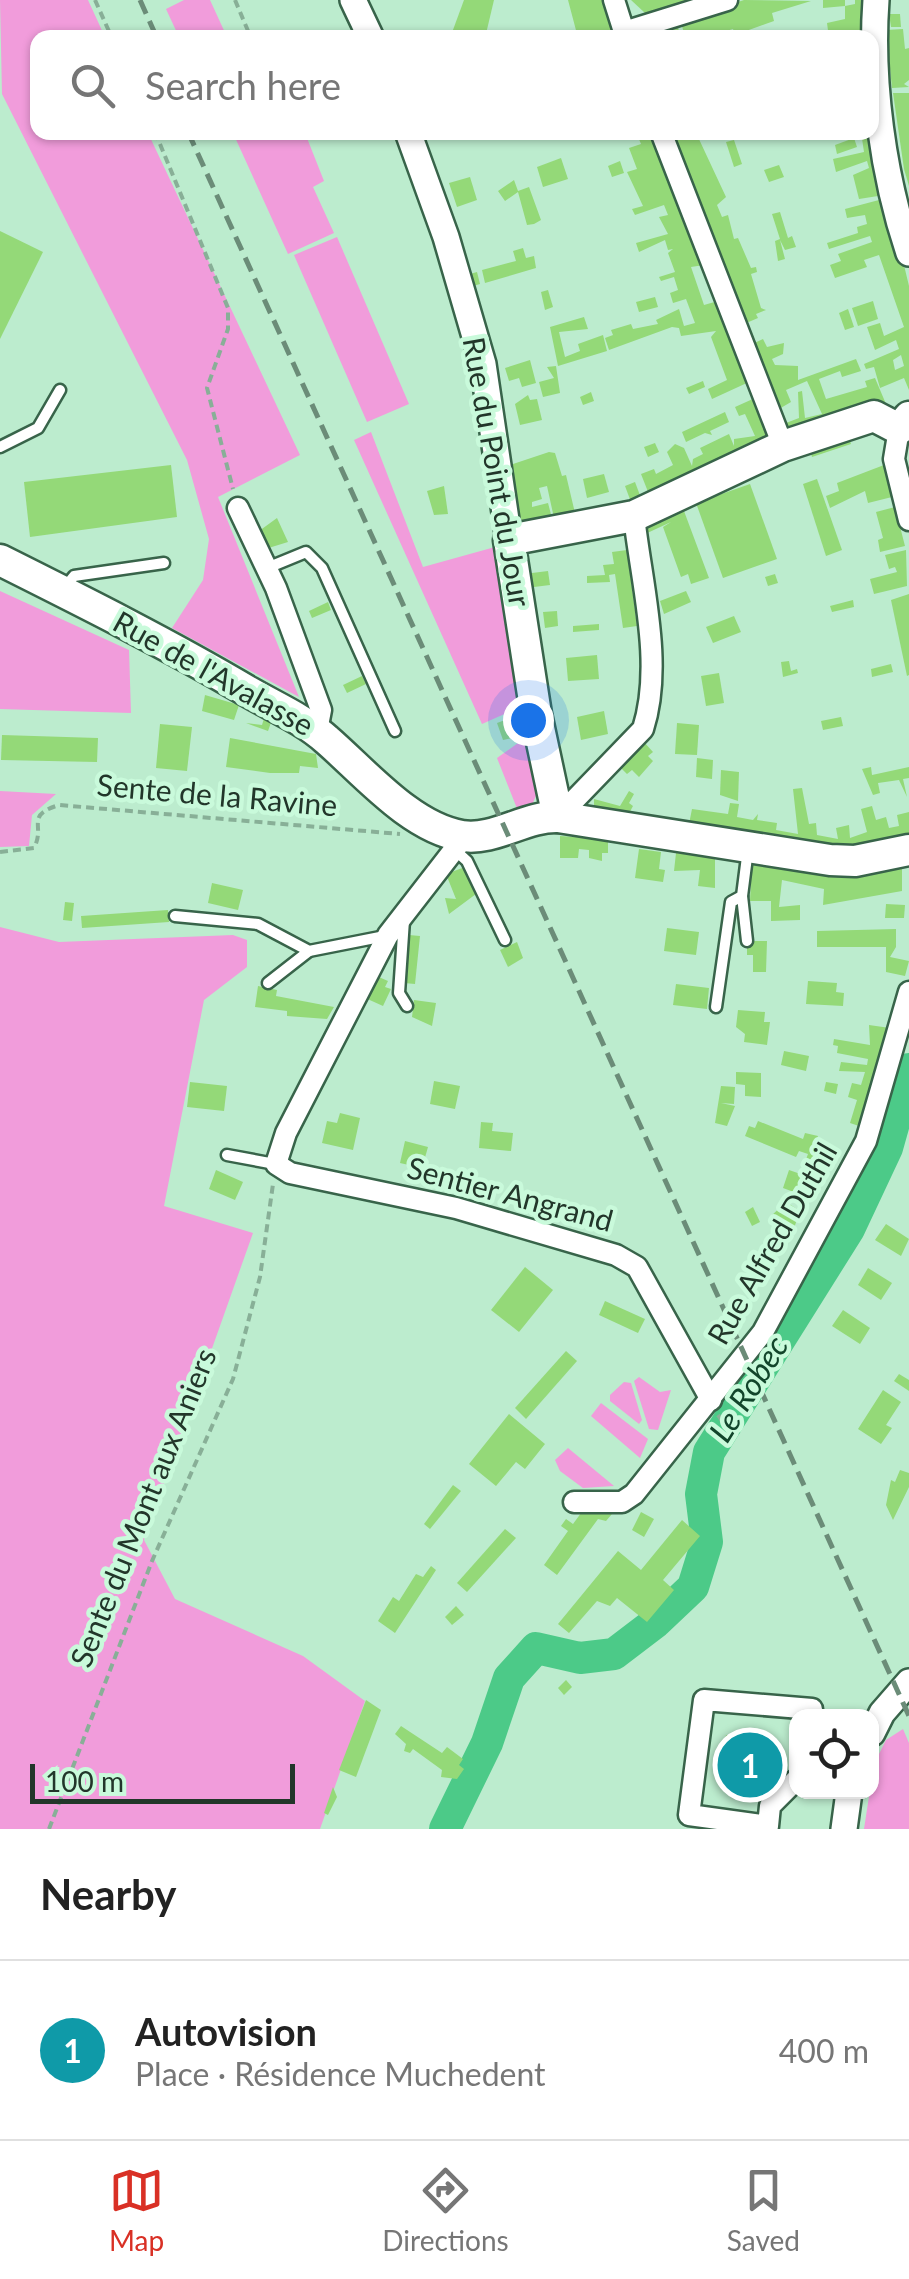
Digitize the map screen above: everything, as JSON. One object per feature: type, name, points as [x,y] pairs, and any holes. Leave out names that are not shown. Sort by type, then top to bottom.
[{"type":"main road","points":[[509,540],[634,516],[783,446],[874,416],[904,423]]},
{"type":"main road","name":"Rue du Point du Jour","points":[[509,540],[536,714],[558,817]]},
{"type":"main road","name":"Rue de l'Avalasse","points":[[0,560],[317,731],[414,814],[460,844]]},
{"type":"main road","points":[[460,844],[542,817],[558,817],[855,861],[909,850]]},
{"type":"street","points":[[352,0],[366,30]]},
{"type":"street","points":[[614,0],[623,30]]},
{"type":"street","points":[[640,30],[727,0]]},
{"type":"street","points":[[876,0],[876,30]]},
{"type":"street","points":[[879,91],[898,221],[909,252]]},
{"type":"street","name":"Rue du Point du Jour","points":[[411,140],[446,237],[483,364],[509,540]]},
{"type":"street","points":[[663,140],[783,446]]},
{"type":"street","points":[[904,423],[894,460],[909,520]]},
{"type":"street","points":[[238,508],[267,568],[321,710],[317,731]]},
{"type":"street","points":[[558,817],[643,729],[648,715],[651,675],[634,516]]},
{"type":"street","points":[[276,1164],[286,1133],[388,935],[436,869],[460,844]]},
{"type":"street","name":"Rue Alfred Duthil","points":[[574,1502],[603,1504],[634,1494],[715,1409],[762,1332],[866,1141],[909,992]]},
{"type":"street","name":"Sentier Angrand","points":[[276,1164],[290,1173],[456,1208],[616,1254],[637,1268],[715,1409]]},
{"type":"street","points":[[879,1719],[909,1682]]},
{"type":"street","points":[[789,1787],[770,1806],[768,1826],[689,1815],[704,1700],[812,1709]]},
{"type":"street","points":[[844,1829],[848,1799]]},
{"type":"lane","points":[[0,447],[38,428],[60,390]]},
{"type":"lane","points":[[267,568],[306,552],[322,568],[396,731]]},
{"type":"lane","points":[[62,591],[74,576],[164,563]]},
{"type":"lane","points":[[460,844],[505,940]]},
{"type":"lane","points":[[747,941],[742,896],[748,848]]},
{"type":"lane","points":[[716,1007],[731,902],[742,896]]},
{"type":"lane","points":[[403,915],[406,933],[399,993],[407,1006]]},
{"type":"lane","points":[[175,916],[258,924],[309,951]]},
{"type":"lane","points":[[268,982],[309,951],[388,935]]},
{"type":"lane","points":[[227,1156],[276,1164]]},
{"type":"path","points":[[95,0],[108,30]]},
{"type":"path","points":[[235,0],[247,30]]},
{"type":"path","points":[[158,140],[228,308],[228,329],[207,388],[238,508]]},
{"type":"path","name":"Sente de la Ravine","points":[[0,852],[34,848],[37,818],[43,810],[60,805],[402,834]]},
{"type":"path","name":"Sente du Mont aux Aniers","points":[[49,1829],[152,1562],[233,1379],[260,1277],[276,1164]]},
{"type":"path","points":[[715,1409],[730,1432]]},
{"type":"shaded area","points":[[0,0],[88,0],[102,30],[30,30],[30,140],[151,140],[300,455],[218,497],[299,697],[172,628],[203,580],[209,539],[187,460],[2,94]]},
{"type":"shaded area","points":[[184,0],[210,0],[224,30],[176,30],[166,9]]},
{"type":"shaded area","points":[[236,140],[308,140],[324,181],[313,187],[334,233],[288,254]]},
{"type":"shaded area","points":[[337,237],[409,404],[367,422],[294,255]]},
{"type":"shaded area","points":[[371,432],[423,567],[495,547],[538,791],[532,805],[518,811],[497,758],[518,743],[509,712],[482,724],[354,440]]},
{"type":"shaded area","points":[[0,591],[129,650],[131,713],[0,709]]},
{"type":"shaded area","points":[[0,791],[56,794],[32,815],[29,846],[0,847]]},
{"type":"shaded area","points":[[0,927],[59,942],[233,935],[247,940],[247,967],[204,1000],[164,1206],[253,1233],[144,1540],[175,1599],[303,1656],[365,1701],[320,1829],[0,1829]]},
{"type":"shaded area","points":[[639,1377],[660,1392],[671,1390],[658,1430],[649,1429],[634,1381]]},
{"type":"shaded area","points":[[624,1382],[631,1383],[642,1420],[639,1424],[610,1401],[610,1395]]},
{"type":"shaded area","points":[[601,1403],[648,1439],[640,1458],[591,1416]]},
{"type":"shaded area","points":[[568,1448],[614,1486],[583,1488],[560,1471],[555,1460]]},
{"type":"shaded area","points":[[903,1729],[909,1743],[909,1829],[864,1829],[869,1799],[879,1799],[879,1754],[886,1740]]},
{"type":"building","points":[[464,0],[494,0],[487,30],[453,30]]},
{"type":"building","points":[[568,0],[602,0],[612,30],[576,30]]},
{"type":"building","points":[[631,0],[686,0],[686,1],[645,13]]},
{"type":"building","points":[[744,0],[811,1],[772,13],[774,21],[749,30],[683,30],[680,21]]},
{"type":"building","points":[[823,0],[845,0],[845,6],[823,8]]},
{"type":"building","points":[[855,0],[868,0],[866,30],[828,30],[827,23],[845,19],[845,6],[855,4]]},
{"type":"building","points":[[889,14],[900,14],[901,27],[891,27]]},
{"type":"building","points":[[677,21],[679,30],[665,29]]},
{"type":"building","points":[[903,29],[905,49],[909,48],[909,80],[904,84],[909,87],[892,88],[886,30]]},
{"type":"building","points":[[893,93],[909,93],[909,186],[904,169]]},
{"type":"building","points":[[639,140],[655,140],[704,265],[691,267],[704,305],[718,301],[749,382],[712,399],[708,389],[727,380],[711,337],[716,331],[681,336],[679,328],[672,327],[609,350],[605,338],[613,335],[611,330],[631,324],[633,329],[658,324],[656,320],[679,309],[684,326],[695,323],[686,299],[673,303],[670,293],[678,290],[674,277],[661,281],[659,277],[675,272],[668,253],[673,249],[668,250],[665,240],[639,252],[636,243],[668,234],[659,217],[668,215],[664,205],[635,215],[632,209],[643,206],[627,172],[637,169],[629,148],[641,144]]},
{"type":"building","points":[[672,140],[699,140],[726,197],[717,205],[722,217],[728,215],[734,239],[738,238],[751,268],[756,267],[757,272],[751,274],[761,308],[766,310],[744,324]]},
{"type":"building","points":[[734,140],[742,164],[734,167],[726,142]]},
{"type":"building","points":[[855,140],[857,147],[837,154],[835,145]]},
{"type":"building","points":[[862,140],[874,140],[909,286],[909,390],[904,378],[880,388],[874,367],[866,369],[864,364],[899,349],[896,340],[875,350],[867,327],[880,323],[884,336],[904,327],[879,255],[864,260],[867,267],[835,278],[830,265],[841,261],[838,254],[872,242],[870,236],[829,249],[827,243],[858,233],[857,227],[867,224],[865,215],[847,218],[845,209],[879,200],[878,196],[859,199],[853,175],[869,168],[867,161],[836,172],[833,159],[864,152]],"holes":[[[901,355],[904,366],[895,370],[893,360]]]},
{"type":"building","points":[[561,158],[568,179],[543,187],[537,167]]},
{"type":"building","points":[[620,161],[624,173],[612,177],[608,166]]},
{"type":"building","points":[[779,165],[784,177],[769,182],[764,170]]},
{"type":"building","points":[[470,177],[477,200],[457,207],[449,183]]},
{"type":"building","points":[[514,180],[518,191],[529,187],[541,220],[534,224],[527,225],[518,192],[505,201],[498,191]]},
{"type":"building","points":[[780,212],[788,238],[792,236],[796,247],[785,250],[780,240],[785,259],[778,261],[775,241],[780,239],[772,214]]},
{"type":"building","points":[[0,231],[43,252],[0,339]]},
{"type":"building","points":[[523,248],[526,258],[534,256],[536,268],[485,283],[482,270],[516,261],[513,251]]},
{"type":"building","points":[[477,272],[480,284],[473,286],[470,274]]},
{"type":"building","points":[[548,290],[553,307],[545,310],[541,292]]},
{"type":"building","points":[[655,297],[658,307],[639,312],[636,302]]},
{"type":"building","points":[[873,301],[878,319],[858,326],[852,308]]},
{"type":"building","points":[[848,309],[854,327],[845,330],[839,313]]},
{"type":"building","points":[[584,317],[588,329],[559,332],[565,357],[580,351],[578,344],[603,335],[607,351],[558,366],[550,327]]},
{"type":"building","points":[[763,339],[767,347],[784,343],[783,354],[772,359],[775,365],[798,366],[798,380],[856,359],[861,371],[842,377],[840,371],[819,379],[826,399],[867,387],[865,381],[875,378],[886,404],[792,437],[786,423],[799,418],[798,392],[802,391],[805,418],[822,414],[807,381],[786,390],[791,402],[779,409],[750,345]]},
{"type":"building","points":[[530,360],[536,383],[522,387],[519,378],[509,381],[505,368]]},
{"type":"building","points":[[556,366],[560,393],[543,397],[539,382],[554,378],[547,367]]},
{"type":"building","points":[[703,381],[705,387],[689,394],[686,388]]},
{"type":"building","points":[[591,392],[594,401],[583,405],[580,397]]},
{"type":"building","points":[[528,395],[530,400],[537,399],[542,420],[520,425],[515,404]]},
{"type":"building","points":[[755,398],[771,439],[652,502],[641,474],[654,469],[656,474],[673,465],[667,452],[675,444],[684,448],[692,466],[693,459],[703,454],[700,448],[729,434],[734,446],[734,439],[755,436],[745,414],[739,416],[735,407]]},
{"type":"building","points":[[725,412],[729,422],[710,431],[712,435],[705,433],[686,442],[682,432]]},
{"type":"building","points":[[849,438],[851,444],[812,457],[808,445]]},
{"type":"building","points":[[655,443],[659,452],[648,457],[644,447]]},
{"type":"building","points":[[555,453],[562,476],[566,475],[575,513],[554,518],[547,486],[539,488],[542,499],[532,502],[532,507],[548,503],[553,522],[520,529],[510,465]]},
{"type":"building","points":[[171,465],[177,517],[30,537],[24,482]]},
{"type":"building","points":[[884,465],[892,497],[868,503],[865,491],[830,508],[826,496],[839,491],[837,483]]},
{"type":"building","points":[[604,474],[609,492],[587,498],[583,479]]},
{"type":"building","points":[[817,479],[842,550],[826,556],[803,484]]},
{"type":"building","points":[[635,482],[641,498],[631,502],[625,486]]},
{"type":"building","points":[[750,484],[777,559],[723,578],[696,503]]},
{"type":"building","points":[[444,486],[448,514],[434,515],[427,491]]},
{"type":"building","points":[[681,503],[709,578],[691,584],[688,574],[681,577],[663,527],[671,522],[643,535],[642,521]]},
{"type":"building","points":[[895,507],[905,546],[880,552],[878,540],[883,538],[876,512]]},
{"type":"building","points":[[277,518],[288,542],[262,550],[255,534]]},
{"type":"building","points":[[627,550],[637,626],[623,628],[615,574],[609,575],[610,582],[587,583],[587,576],[605,575],[603,565],[614,564],[612,552]]},
{"type":"building","points":[[906,550],[907,586],[874,594],[870,579],[897,572],[895,567],[889,569],[885,555]]},
{"type":"building","points":[[548,571],[550,585],[526,588],[524,574]]},
{"type":"building","points":[[775,574],[778,583],[768,586],[765,577]]},
{"type":"building","points":[[686,591],[691,602],[664,614],[660,601]]},
{"type":"building","points":[[909,594],[909,675],[907,676],[891,600]]},
{"type":"building","points":[[853,600],[854,607],[832,612],[830,606]]},
{"type":"building","points":[[328,602],[331,610],[312,618],[309,611]]},
{"type":"building","points":[[557,611],[558,626],[545,628],[543,612]]},
{"type":"building","points":[[734,616],[741,632],[713,643],[706,627]]},
{"type":"building","points":[[599,624],[599,630],[573,632],[573,626]]},
{"type":"building","points":[[597,655],[599,679],[568,681],[566,658]]},
{"type":"building","points":[[789,661],[791,671],[797,669],[798,673],[783,677],[781,662]]},
{"type":"building","points":[[891,664],[893,672],[872,677],[871,669]]},
{"type":"building","points":[[719,673],[724,703],[706,706],[701,676]]},
{"type":"building","points":[[362,676],[366,684],[347,693],[343,685]]},
{"type":"building","points":[[205,695],[239,705],[234,720],[202,711]]},
{"type":"building","points":[[604,711],[608,734],[581,740],[577,717]]},
{"type":"building","points":[[265,715],[273,717],[268,731],[246,723],[262,725]]},
{"type":"building","points":[[841,717],[843,726],[823,730],[821,721]]},
{"type":"building","points":[[505,720],[512,738],[503,740],[497,723]]},
{"type":"building","points":[[677,723],[699,725],[697,755],[675,754]]},
{"type":"building","points":[[160,724],[192,727],[187,771],[156,768]]},
{"type":"building","points":[[2,735],[98,738],[97,762],[1,760]]},
{"type":"building","points":[[230,738],[316,754],[318,768],[300,766],[299,773],[270,773],[226,767]]},
{"type":"building","points":[[643,741],[653,752],[648,756],[653,761],[639,777],[632,770],[627,774],[618,765]]},
{"type":"building","points":[[697,758],[713,760],[712,779],[696,777]]},
{"type":"building","points":[[871,767],[872,775],[909,767],[909,778],[903,779],[907,797],[899,780],[878,783],[880,793],[873,795],[862,769]]},
{"type":"building","points":[[721,770],[739,772],[738,801],[720,795]]},
{"type":"building","points":[[802,788],[809,824],[816,823],[817,835],[838,839],[836,828],[849,825],[850,838],[867,832],[861,809],[872,806],[876,820],[886,817],[889,828],[899,826],[897,815],[909,812],[909,833],[839,854],[689,824],[692,809],[728,814],[730,803],[739,804],[737,817],[753,820],[758,814],[757,820],[777,823],[776,830],[798,834],[793,789]]},
{"type":"building","points":[[629,791],[634,794],[629,803],[633,806],[626,819],[583,813],[580,805],[594,806],[594,799],[620,806]]},
{"type":"building","points":[[560,836],[608,839],[608,853],[602,853],[602,861],[589,858],[589,850],[579,849],[578,858],[560,858]]},
{"type":"building","points":[[639,849],[661,852],[659,869],[665,870],[663,882],[635,878]]},
{"type":"building","points":[[676,853],[715,858],[715,888],[698,886],[700,870],[674,871]]},
{"type":"building","points":[[752,859],[845,873],[902,868],[902,891],[823,905],[824,889],[782,880],[779,907],[800,905],[800,920],[771,921],[771,901],[750,901]]},
{"type":"building","points":[[465,867],[476,894],[449,914],[445,898],[456,899],[446,874]]},
{"type":"building","points":[[212,883],[243,890],[238,910],[208,903]]},
{"type":"building","points":[[65,902],[74,903],[72,921],[63,920]]},
{"type":"building","points":[[886,904],[905,905],[904,918],[885,918]]},
{"type":"building","points":[[168,910],[169,922],[82,928],[81,916]]},
{"type":"building","points":[[667,928],[699,932],[696,955],[664,951]]},
{"type":"building","points":[[896,929],[896,947],[890,957],[909,961],[905,976],[886,972],[886,947],[817,947],[817,931]]},
{"type":"building","points":[[409,935],[420,936],[415,984],[404,983]]},
{"type":"building","points":[[767,941],[766,972],[753,972],[753,955],[747,955],[747,944]]},
{"type":"building","points":[[517,942],[523,958],[508,967],[500,950]]},
{"type":"building","points":[[372,974],[388,981],[385,987],[391,989],[383,1006],[363,997]]},
{"type":"building","points":[[808,981],[837,983],[836,992],[844,993],[843,1006],[806,1004]]},
{"type":"building","points":[[676,984],[709,988],[707,1009],[673,1005]]},
{"type":"building","points":[[258,986],[277,990],[276,996],[334,1007],[327,1019],[287,1016],[287,1011],[255,1007]]},
{"type":"building","points":[[414,1000],[436,1003],[432,1026],[412,1017]]},
{"type":"building","points":[[738,1010],[765,1012],[764,1022],[770,1022],[767,1045],[744,1042],[745,1034],[736,1027]]},
{"type":"building","points":[[869,1025],[890,1028],[862,1127],[850,1123],[857,1100],[848,1097],[852,1083],[861,1085],[865,1072],[839,1071],[841,1062],[867,1065],[868,1059],[837,1053],[838,1046],[833,1045],[834,1039],[870,1045]]},
{"type":"building","points":[[784,1051],[809,1056],[806,1071],[781,1065]]},
{"type":"building","points":[[736,1072],[761,1073],[761,1097],[745,1096],[745,1085],[736,1084]]},
{"type":"building","points":[[434,1081],[460,1086],[455,1109],[430,1104]]},
{"type":"building","points":[[190,1082],[227,1086],[224,1111],[187,1107]]},
{"type":"building","points":[[826,1082],[838,1084],[836,1094],[824,1091]]},
{"type":"building","points":[[721,1086],[735,1087],[734,1104],[721,1103],[735,1106],[727,1126],[715,1123]]},
{"type":"building","points":[[340,1113],[360,1118],[353,1150],[322,1143],[327,1121],[337,1123]]},
{"type":"building","points":[[758,1121],[803,1139],[805,1133],[818,1136],[815,1145],[831,1151],[824,1169],[803,1167],[808,1154],[799,1151],[796,1157],[745,1136],[749,1126],[755,1128]]},
{"type":"building","points":[[481,1122],[493,1123],[492,1131],[513,1133],[511,1151],[479,1148]]},
{"type":"building","points":[[405,1141],[428,1147],[422,1168],[400,1163]]},
{"type":"building","points":[[216,1170],[243,1182],[235,1200],[209,1189]]},
{"type":"building","points":[[789,1170],[812,1178],[810,1198],[783,1188]]},
{"type":"building","points":[[786,1202],[800,1211],[793,1231],[770,1217]]},
{"type":"building","points":[[753,1207],[760,1222],[752,1226],[745,1212]]},
{"type":"building","points":[[886,1224],[909,1239],[901,1256],[875,1240]]},
{"type":"building","points":[[525,1267],[553,1290],[519,1332],[491,1310]]},
{"type":"building","points":[[868,1268],[892,1283],[881,1300],[858,1285]]},
{"type":"building","points":[[605,1301],[645,1319],[638,1333],[599,1315]]},
{"type":"building","points":[[843,1310],[870,1328],[860,1344],[832,1326]]},
{"type":"building","points":[[566,1351],[577,1361],[526,1419],[515,1408]]},
{"type":"building","points":[[899,1374],[909,1380],[909,1391],[894,1381]]},
{"type":"building","points":[[883,1390],[901,1402],[886,1425],[892,1428],[881,1444],[858,1429]]},
{"type":"building","points":[[509,1414],[545,1444],[525,1469],[516,1462],[496,1486],[469,1464]]},
{"type":"building","points":[[900,1470],[909,1473],[909,1487],[893,1520],[886,1505],[891,1480],[895,1482]]},
{"type":"building","points":[[453,1485],[461,1491],[430,1529],[424,1524]]},
{"type":"building","points":[[617,1508],[606,1521],[598,1519],[557,1575],[544,1565],[568,1531],[561,1526],[566,1519],[573,1524],[584,1509]]},
{"type":"building","points":[[641,1512],[654,1519],[644,1537],[632,1530]]},
{"type":"building","points":[[682,1520],[700,1536],[663,1580],[674,1590],[647,1622],[617,1598],[610,1606],[597,1601],[569,1633],[558,1624],[618,1551],[641,1570]]},
{"type":"building","points":[[505,1529],[516,1538],[467,1592],[457,1583]]},
{"type":"building","points":[[431,1566],[436,1570],[395,1633],[378,1621],[393,1597],[399,1601],[416,1574],[423,1577]]},
{"type":"building","points":[[456,1606],[464,1615],[452,1625],[445,1617]]},
{"type":"building","points":[[566,1680],[572,1687],[564,1695],[558,1688]]},
{"type":"building","points":[[366,1700],[381,1710],[356,1777],[339,1770]]},
{"type":"building","points":[[401,1726],[442,1753],[447,1747],[463,1759],[459,1765],[464,1769],[457,1779],[441,1777],[442,1770],[413,1749],[410,1753],[404,1751],[406,1744],[395,1734]]},
{"type":"building","points":[[726,1735],[766,1739],[761,1783],[735,1780],[738,1750],[724,1749]]},
{"type":"building","points":[[333,1787],[337,1797],[328,1815],[324,1813]]},
{"type":"waterway","name":"Le Robec","points":[[445,1829],[487,1743],[509,1678],[536,1648],[580,1658],[614,1654],[693,1587],[707,1542],[701,1494],[709,1452],[849,1229],[887,1148],[909,1069]]},
{"type":"railway","points":[[140,0],[153,30]]},
{"type":"railway","points":[[192,140],[909,1716]]},
{"type":"place","name":"Autovision","points":[[750,1765]]}]
